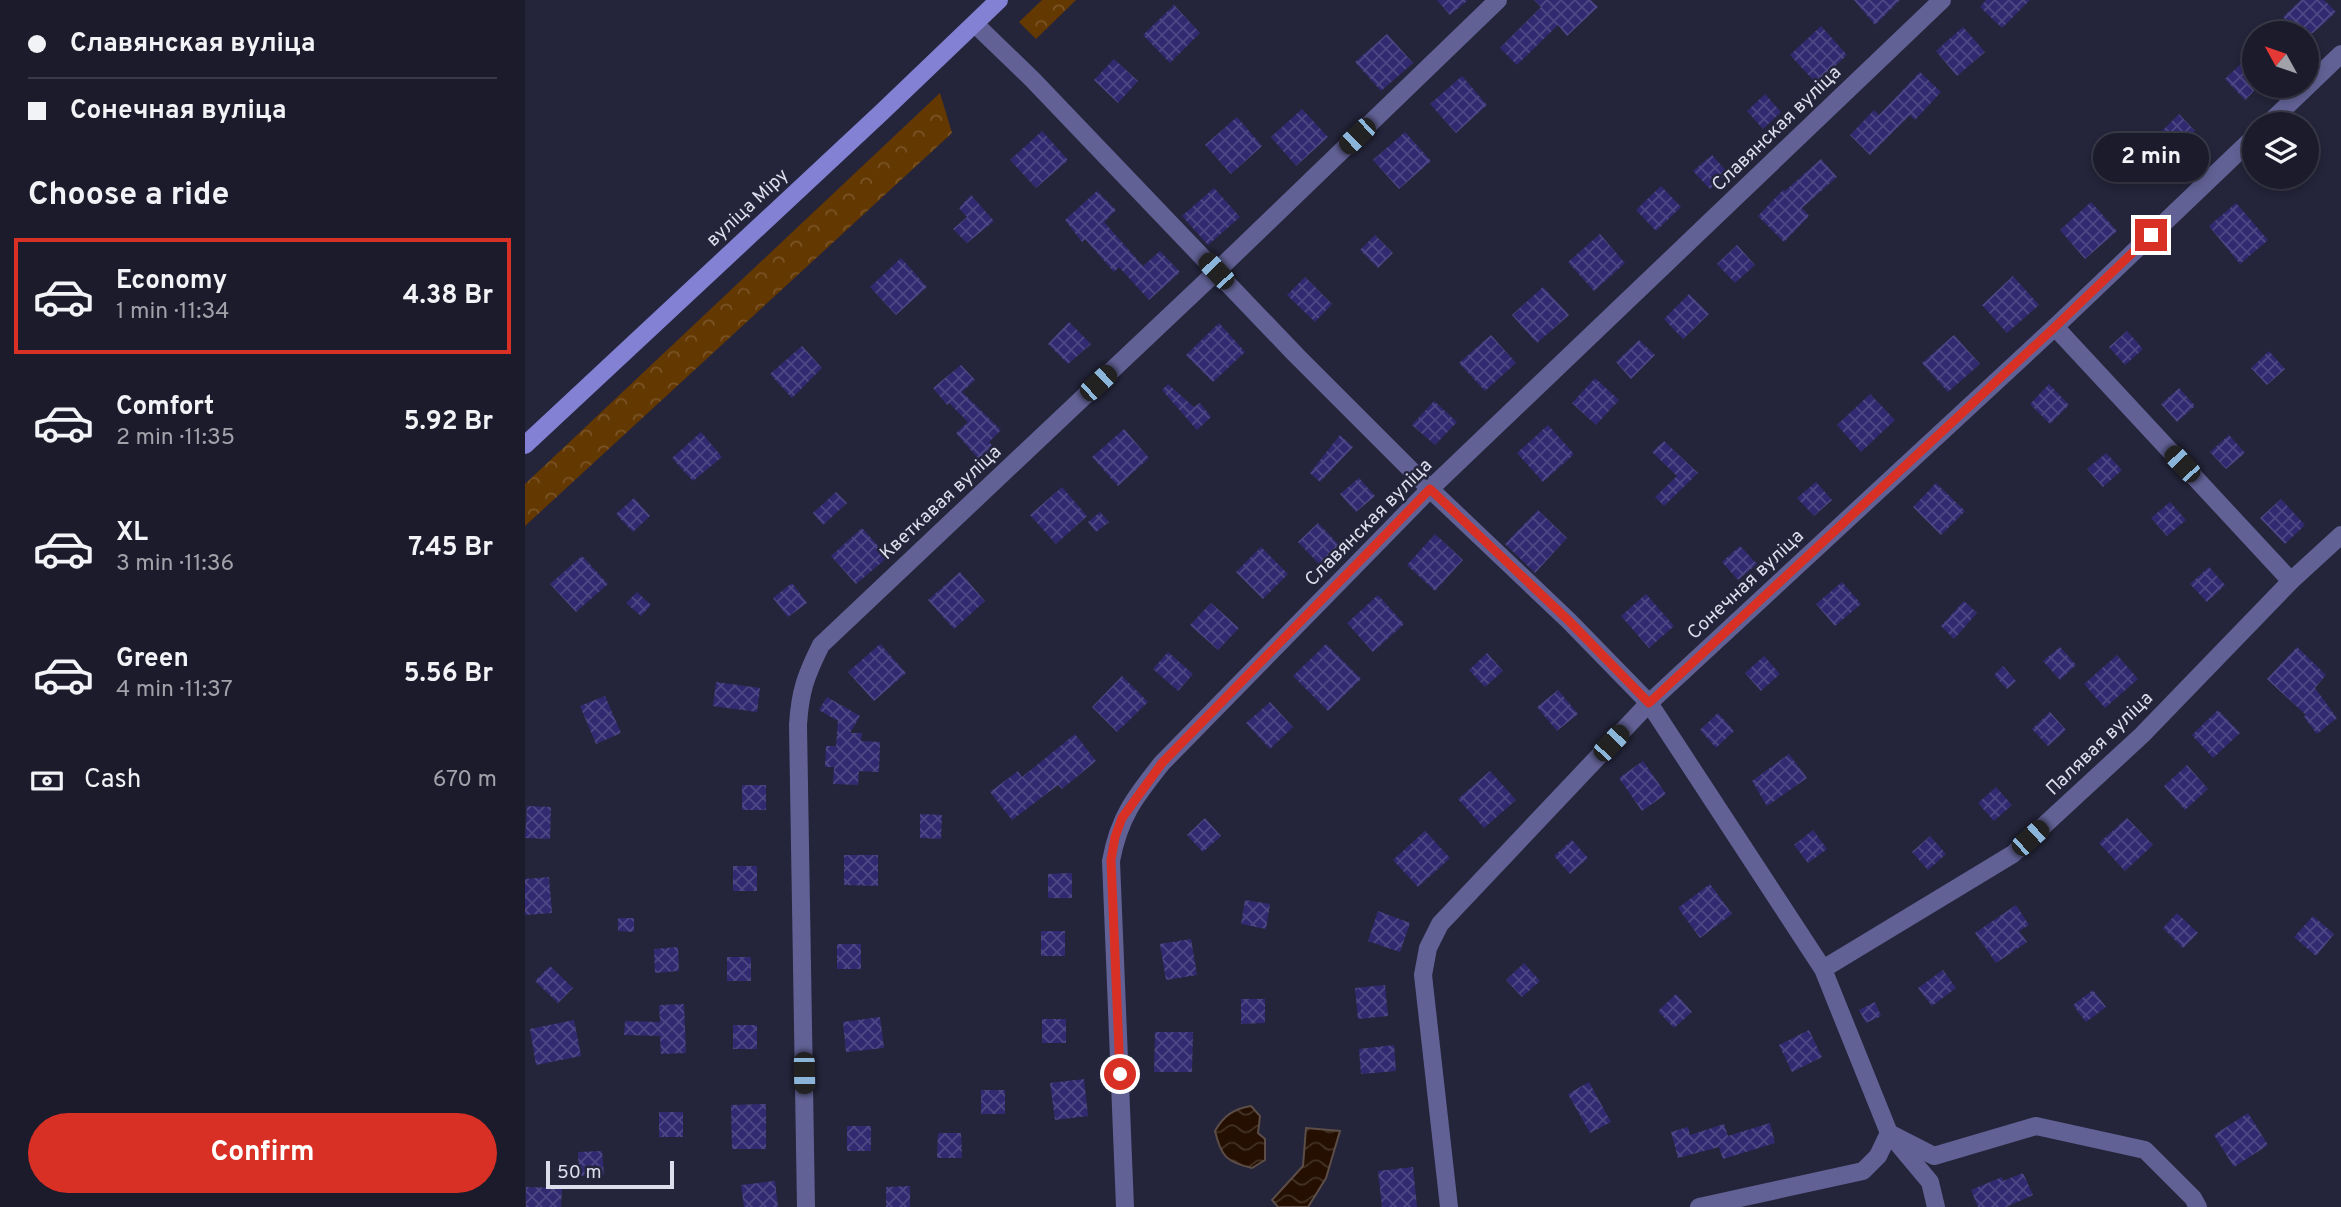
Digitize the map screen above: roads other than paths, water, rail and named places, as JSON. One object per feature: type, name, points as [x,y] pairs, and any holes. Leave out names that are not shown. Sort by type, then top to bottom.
[{"type":"street","name":"вуліца Міру","points":[[525,445],[999,0]]},
{"type":"street","name":"Кветкавая вуліца","points":[[806,1207],[798,725],[799,702],[806,674],[821,645],[1498,0]]},
{"type":"street","name":"Славянская вуліца","points":[[1125,1207],[1111,860],[1122,818],[1162,763],[1430,489],[1942,0]]},
{"type":"street","points":[[975,24],[1032,79],[1296,355],[1430,489],[1569,621],[1649,703],[1823,970],[1889,1133],[1930,1182],[1936,1207]]},
{"type":"street","points":[[2280,112],[2341,54]]},
{"type":"street","name":"Сонечная вуліца","points":[[1449,1207],[1423,975],[1428,947],[1440,924],[1649,703],[2055,327],[2242,148]]},
{"type":"street","points":[[2055,327],[2291,581]]},
{"type":"street","name":"Палявая вуліца","points":[[1823,970],[2013,854],[2142,735],[2291,581],[2341,536]]},
{"type":"street","points":[[1889,1133],[1934,1156],[2036,1126],[2145,1150],[2193,1198],[2198,1207]]},
{"type":"street","points":[[1699,1207],[1863,1171],[1878,1156],[1889,1133]]},
{"type":"water","points":[[1251,1106],[1260,1116],[1258,1133],[1265,1139],[1265,1160],[1252,1168],[1226,1157],[1215,1131],[1230,1114]]},
{"type":"water","points":[[1306,1128],[1340,1131],[1326,1178],[1308,1207],[1278,1207],[1272,1200],[1303,1166]]}]
